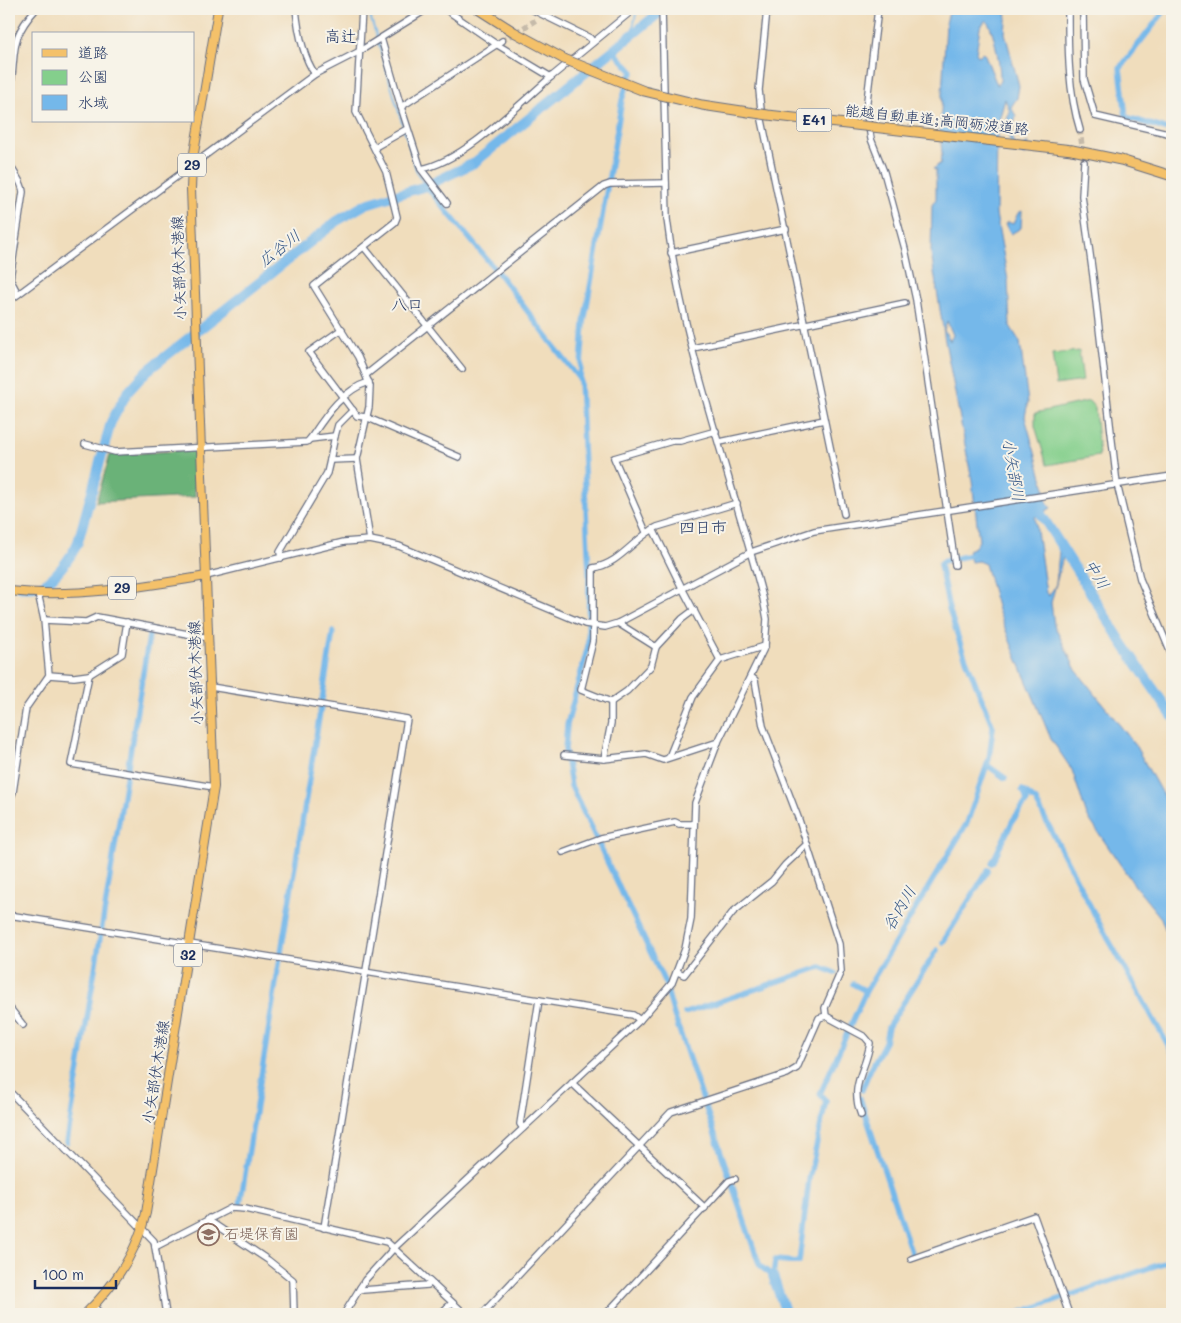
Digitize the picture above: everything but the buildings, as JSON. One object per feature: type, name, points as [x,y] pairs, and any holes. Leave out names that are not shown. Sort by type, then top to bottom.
[{"type":"highway","name":"能越自動車道;高岡砺波道路","points":[[478,9],[514,32],[564,59],[644,91],[702,105],[768,115],[1072,150],[1121,160],[1172,176]]},
{"type":"main road","name":"小矢部伏木港線","points":[[85,1314],[116,1278],[131,1255],[142,1228],[151,1192],[214,787],[191,189],[192,165],[218,9]]},
{"type":"main road","name":"29","points":[[9,591],[38,593],[92,591],[156,585],[206,576]]},
{"type":"street","points":[[9,93],[14,70],[14,44],[19,31],[36,9]]},
{"type":"street","points":[[296,9],[305,50],[310,67],[315,74]]},
{"type":"street","points":[[362,9],[356,112],[386,172],[397,217],[395,222],[314,286],[342,329],[367,374],[369,382],[371,396],[358,459],[370,540]]},
{"type":"street","points":[[9,301],[315,74],[360,51],[427,9]]},
{"type":"street","points":[[445,9],[551,77]]},
{"type":"street","points":[[531,9],[590,38],[593,42]]},
{"type":"street","points":[[422,169],[438,165],[459,154],[634,9]]},
{"type":"street","points":[[344,1314],[360,1288],[394,1248],[640,1020],[671,984],[678,972],[687,943],[691,919],[692,824],[700,787],[718,742],[751,678],[764,646],[767,619],[751,552],[693,348],[671,254],[666,184],[662,9]]},
{"type":"street","points":[[767,9],[759,90],[762,120],[844,514]]},
{"type":"street","points":[[878,9],[866,109],[871,139],[884,172],[905,249],[916,300],[949,509],[955,565]]},
{"type":"street","points":[[1068,9],[1068,44],[1073,108],[1080,130]]},
{"type":"street","points":[[1083,9],[1084,78],[1095,116],[1172,134]]},
{"type":"street","points":[[536,20],[543,16]]},
{"type":"street","points":[[381,38],[401,107],[404,130],[429,181],[447,203]]},
{"type":"street","points":[[401,107],[499,43]]},
{"type":"street","points":[[375,147],[404,130]]},
{"type":"street","points":[[9,161],[11,169],[22,184],[23,192],[10,280],[18,294]]},
{"type":"street","points":[[1084,162],[1082,196],[1090,251],[1115,484],[1140,579],[1172,656]]},
{"type":"street","points":[[367,374],[604,186],[610,184],[666,184]]},
{"type":"street","points":[[671,254],[786,229]]},
{"type":"street","points":[[364,247],[462,369]]},
{"type":"street","points":[[693,348],[905,303]]},
{"type":"street","points":[[342,329],[309,352],[357,416],[366,417],[460,457]]},
{"type":"street","points":[[310,439],[327,413],[350,391],[369,382]]},
{"type":"street","points":[[281,558],[280,552],[328,473],[334,436],[338,425],[354,410]]},
{"type":"street","points":[[720,442],[824,420]]},
{"type":"street","points":[[646,532],[614,458],[672,441],[680,441],[716,431]]},
{"type":"street","points":[[85,444],[115,452],[306,442],[310,439],[334,436]]},
{"type":"street","points":[[330,460],[358,459]]},
{"type":"street","points":[[206,576],[344,542],[370,540],[398,546],[590,626],[604,627],[618,623],[751,552],[814,531],[1172,476]]},
{"type":"street","points":[[611,702],[581,690],[587,669],[593,568],[607,565],[646,532],[737,503]]},
{"type":"street","points":[[653,529],[720,660]]},
{"type":"street","points":[[9,802],[13,792],[26,708],[50,674],[44,620],[38,593]]},
{"type":"street","points":[[611,702],[627,691],[651,666],[656,647],[682,619],[694,610]]},
{"type":"street","points":[[44,620],[86,622],[96,617],[209,638]]},
{"type":"street","points":[[50,674],[74,677],[89,675],[122,654],[127,622]]},
{"type":"street","points":[[618,623],[656,647]]},
{"type":"street","points":[[670,758],[693,697],[720,660],[764,646]]},
{"type":"street","points":[[89,675],[70,764],[214,787]]},
{"type":"street","points":[[751,678],[755,680],[762,726],[807,844],[839,944],[841,970],[825,1008],[828,1018]]},
{"type":"street","points":[[211,687],[407,719],[324,1228]]},
{"type":"street","points":[[604,759],[611,722],[611,702]]},
{"type":"street","points":[[564,755],[604,759],[646,754],[660,760],[718,742]]},
{"type":"street","points":[[563,852],[595,840],[675,822],[679,824],[692,824]]},
{"type":"street","points":[[678,972],[684,975],[733,912],[772,882],[785,865],[807,844]]},
{"type":"street","points":[[9,915],[634,1015],[640,1020]]},
{"type":"street","points":[[523,1128],[520,1124],[539,1000]]},
{"type":"street","points":[[9,1007],[23,1024]]},
{"type":"street","points":[[482,1314],[671,1112],[787,1074],[797,1068],[819,1018],[828,1018],[865,1037],[870,1043],[868,1054],[860,1071],[856,1094],[861,1115]]},
{"type":"street","points":[[572,1083],[705,1208]]},
{"type":"street","points":[[9,1091],[154,1241],[166,1314]]},
{"type":"street","points":[[606,1314],[729,1181],[735,1179]]},
{"type":"street","points":[[155,1247],[231,1208],[245,1209],[388,1242],[465,1314]]},
{"type":"street","points":[[911,1259],[1034,1216],[1069,1314]]},
{"type":"street","points":[[209,1218],[211,1222],[268,1260],[294,1280],[294,1314]]},
{"type":"street","points":[[360,1288],[363,1290],[428,1285],[430,1282]]},
{"type":"street","points":[[440,1314],[452,1303]]},
{"type":"street","points":[[93,1306],[101,1314]]},
{"type":"green space","points":[[1079,351],[1083,381],[1056,385],[1052,354]]},
{"type":"green space","points":[[1089,401],[1095,408],[1099,456],[1047,465],[1035,426],[1035,413]]},
{"type":"green space","points":[[195,451],[195,497],[96,502],[110,455]]},
{"type":"water","name":"小矢部川","points":[[950,9],[1007,9],[1005,33],[1019,86],[1017,98],[1011,107],[1016,116],[1011,136],[1016,150],[1019,150],[1028,143],[1025,155],[1013,152],[1007,130],[1010,124],[1007,119],[1010,112],[1005,99],[997,128],[996,214],[1008,280],[1010,326],[1020,342],[1028,402],[1025,417],[1045,488],[1047,503],[1051,508],[1035,517],[1046,593],[1049,596],[1056,584],[1051,603],[1054,625],[1076,670],[1134,743],[1172,812],[1172,947],[1161,918],[1135,886],[1087,816],[1072,770],[1051,739],[1012,646],[998,610],[985,564],[978,561],[971,562],[968,550],[975,547],[979,541],[972,481],[945,341],[931,253],[932,205],[936,199],[936,170],[933,169],[942,162],[940,161],[942,153],[940,130],[946,23]],"holes":[[[986,20],[992,31],[998,59],[1000,81],[997,85],[985,55],[983,53],[978,56],[976,53],[980,27]],[[947,321],[953,335],[950,341],[944,330]]]},
{"type":"water","points":[[1022,211],[1021,228],[1011,234],[1005,224],[1008,222],[1013,224],[1018,213]]},
{"type":"water","points":[[1059,551],[1063,557],[1056,584]]},
{"type":"waterway","points":[[368,9],[377,38]]},
{"type":"waterway","points":[[632,33],[637,9]]},
{"type":"waterway","name":"広谷川","points":[[9,585],[29,588],[42,585],[61,569],[71,555],[78,542],[111,422],[127,393],[147,371],[337,221],[366,204],[426,186],[474,163],[664,9]]},
{"type":"waterway","points":[[1166,9],[1120,68],[1126,117],[1172,131]]},
{"type":"waterway","points":[[378,42],[417,173],[426,186]]},
{"type":"waterway","points":[[613,50],[633,72],[629,77],[622,100],[584,323],[580,380],[589,573],[588,646],[567,725],[565,750],[571,786],[665,983],[674,1015],[760,1266],[773,1276]]},
{"type":"waterway","points":[[426,186],[499,274],[580,380]]},
{"type":"waterway","name":"中川","points":[[1034,503],[1121,641],[1172,716]]},
{"type":"waterway","name":"谷内川","points":[[773,1276],[775,1260],[799,1262],[809,1179],[826,1101],[820,1094],[866,991],[967,823],[989,759],[993,727],[962,649],[949,609],[940,565],[943,561],[976,554]]},
{"type":"waterway","points":[[67,1142],[150,630]]},
{"type":"waterway","points":[[240,1205],[333,632]]},
{"type":"waterway","points":[[987,765],[1005,778]]},
{"type":"waterway","points":[[1022,790],[1036,801],[1097,919],[1172,1052]]},
{"type":"waterway","points":[[992,863],[1013,820],[1027,801],[1024,792]]},
{"type":"waterway","points":[[943,942],[988,870]]},
{"type":"waterway","points":[[862,1090],[885,1042],[888,1027],[937,950]]},
{"type":"waterway","points":[[685,1013],[821,967],[835,973]]},
{"type":"waterway","points":[[853,984],[866,991]]},
{"type":"waterway","points":[[860,1098],[912,1255]]},
{"type":"waterway","points":[[1016,1314],[1172,1260]]},
{"type":"waterway","name":"谷内川","points":[[773,1276],[786,1314]]},
{"type":"tunnel","points":[[502,41],[536,20]]},
{"type":"tunnel","points":[[1080,130],[1084,162]]},
{"type":"place","name":"石堤保育園","points":[[208,1234]]},
{"type":"district","name":"高辻","points":[[341,36]]},
{"type":"district","name":"八口","points":[[407,304]]},
{"type":"district","name":"四日市","points":[[703,527]]}]
